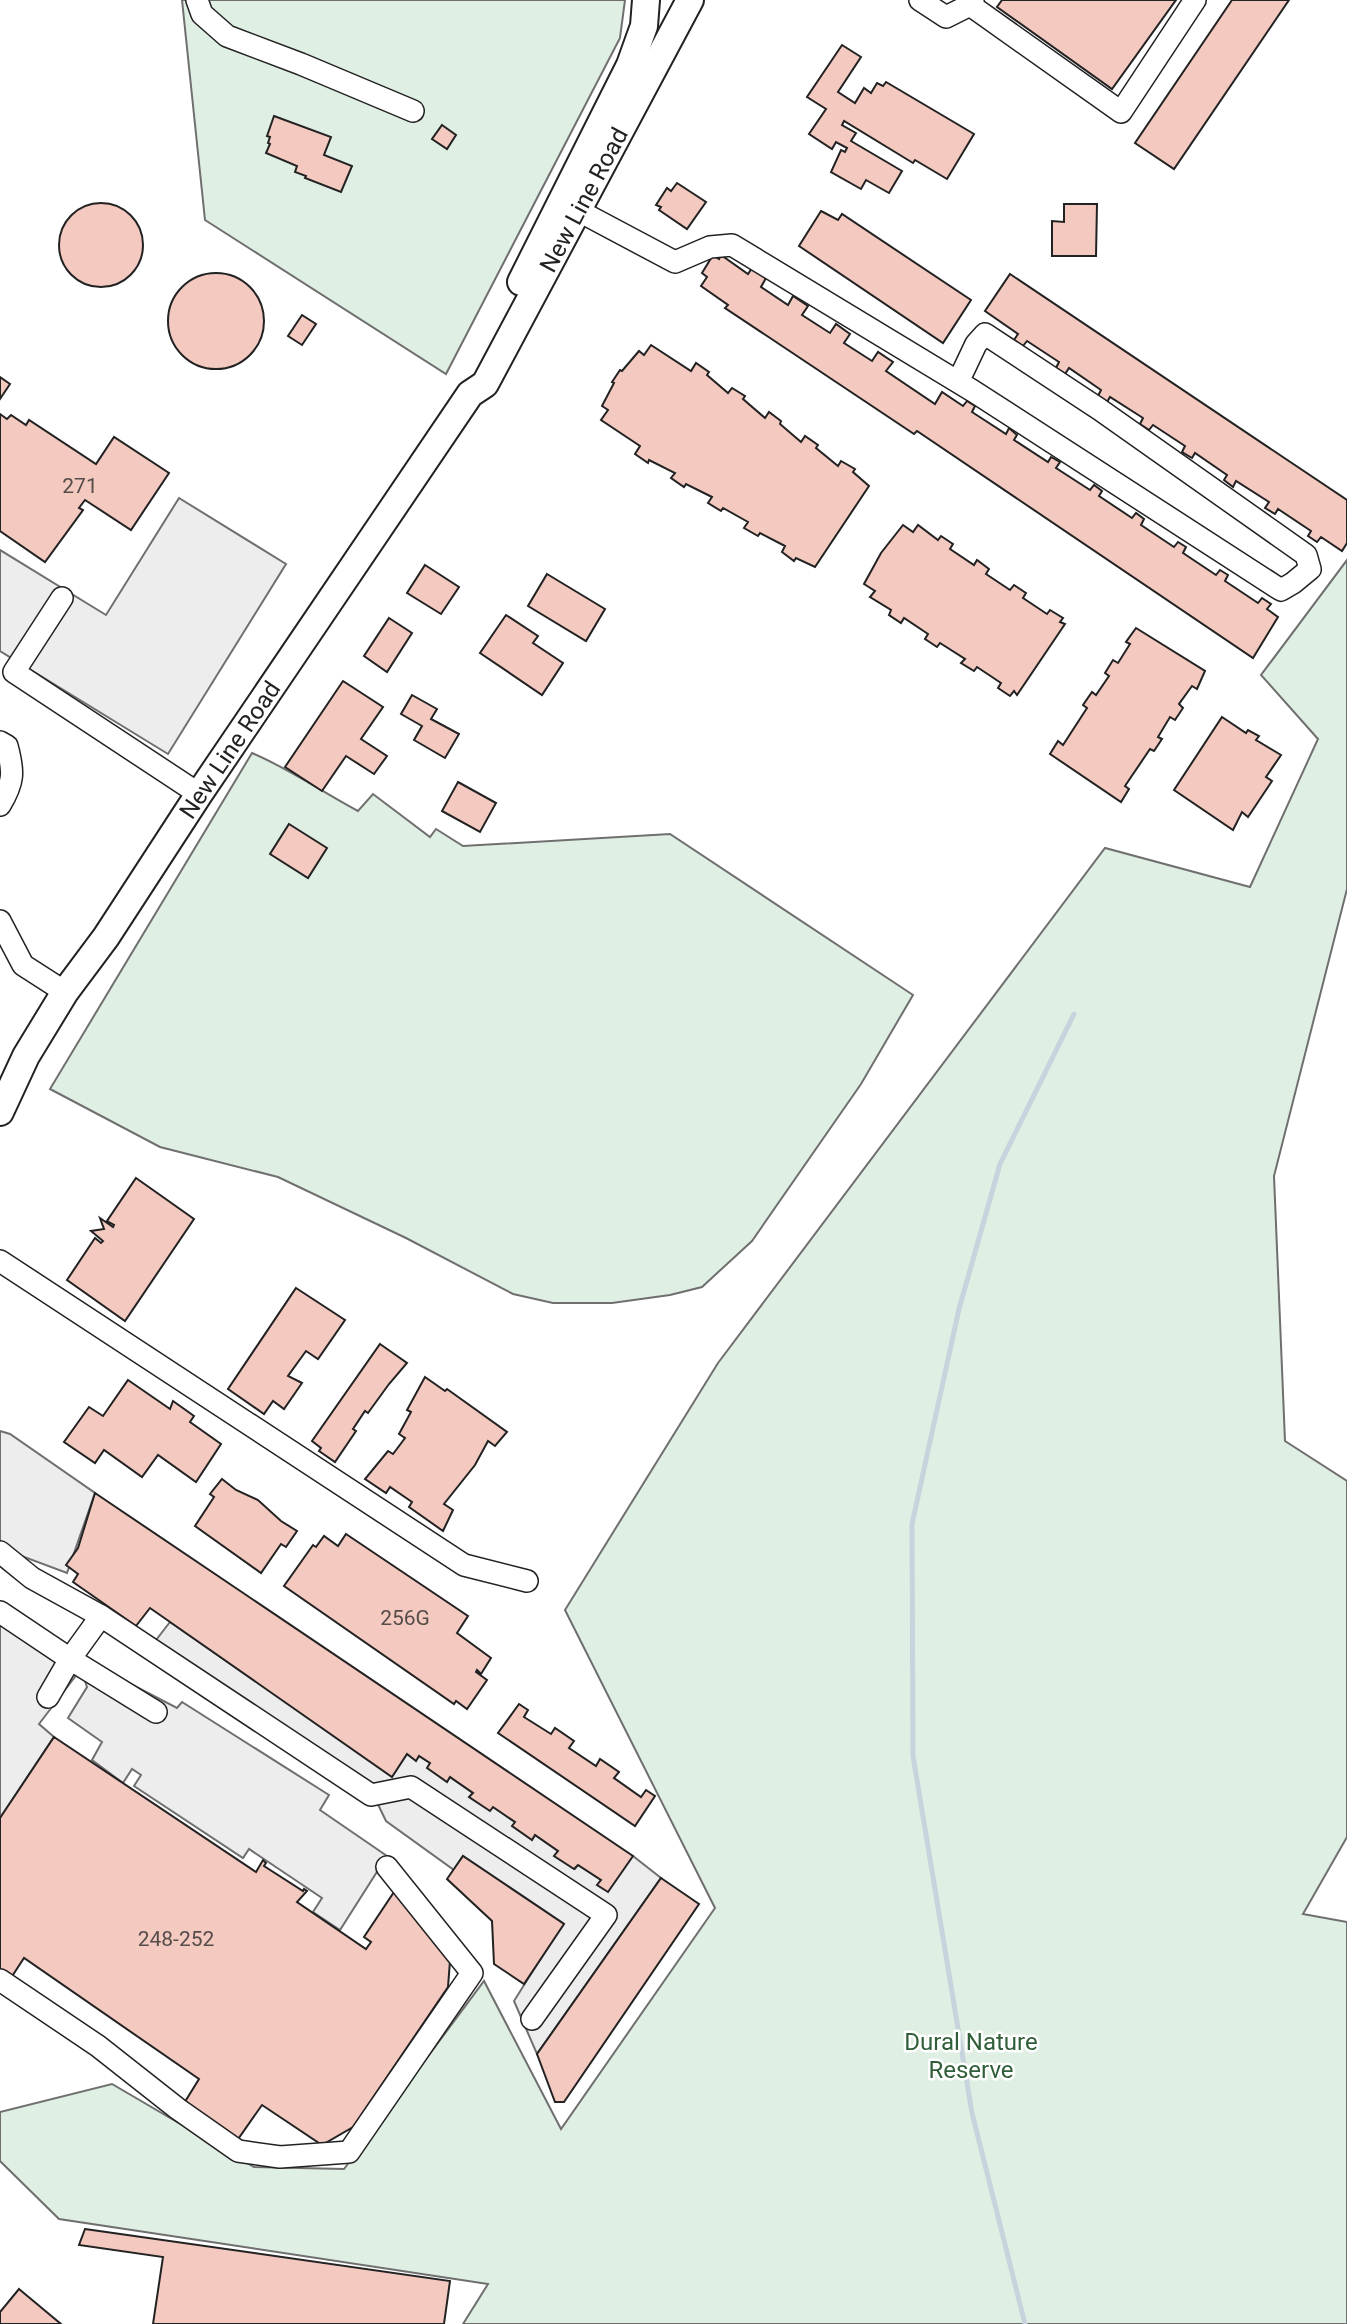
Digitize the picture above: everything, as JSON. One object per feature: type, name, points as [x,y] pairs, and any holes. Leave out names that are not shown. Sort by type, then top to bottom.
[{"type":"main road","name":"New Line Road","points":[[470,394],[471,378],[630,65],[644,26],[646,0]]},
{"type":"main road","name":"New Line Road","points":[[0,1112],[26,1056],[65,992],[106,937],[199,794],[470,394],[485,384],[690,0]]},
{"type":"lane","points":[[197,0],[202,14],[227,36],[413,111]]},
{"type":"lane","points":[[920,0],[947,16],[971,2],[1121,112],[1195,0]]},
{"type":"lane","points":[[579,211],[675,262],[710,247],[732,245],[958,382],[1281,590],[1310,569],[1306,555],[1099,409],[985,334],[976,344],[958,382]]},
{"type":"lane","points":[[62,598],[14,672],[199,794]]},
{"type":"lane","points":[[0,742],[7,746],[13,769],[10,789],[0,805]]},
{"type":"lane","points":[[0,921],[23,965],[65,992]]},
{"type":"lane","points":[[0,1261],[464,1565],[527,1581]]},
{"type":"lane","points":[[0,1552],[44,1574],[101,1616],[371,1795],[411,1787],[606,1915],[531,2018]]},
{"type":"lane","points":[[0,1612],[69,1659],[156,1712]]},
{"type":"lane","points":[[48,1697],[69,1659],[101,1616]]},
{"type":"lane","points":[[0,1980],[97,2046],[178,2109],[238,2151],[280,2157],[349,2152],[472,1973],[387,1867]]},
{"type":"green space","points":[[182,0],[625,0],[620,38],[446,374],[205,220]]},
{"type":"green space","name":"Dural Nature Reserve","points":[[1347,560],[1347,889],[1274,1176],[1285,1441],[1347,1481],[1347,1837],[1303,1914],[1347,1922],[1347,2324],[463,2324],[488,2284],[59,2219],[0,2161],[0,2112],[112,2084],[254,2167],[344,2169],[484,1981],[561,2129],[715,1908],[565,1610],[718,1363],[1105,848],[1250,887],[1318,739],[1261,675]]},
{"type":"green space","points":[[252,753],[358,811],[373,794],[430,837],[436,829],[463,846],[670,834],[913,995],[861,1084],[752,1241],[702,1287],[670,1295],[612,1303],[553,1303],[513,1294],[406,1238],[278,1177],[160,1147],[50,1089]]},
{"type":"shaded area","points":[[179,498],[286,564],[168,754],[0,651],[0,550],[106,615]]},
{"type":"shaded area","points":[[0,1431],[10,1434],[95,1493],[67,1573],[0,1548]]},
{"type":"shaded area","points":[[170,1622],[392,1775],[407,1754],[416,1760],[419,1756],[430,1763],[447,1781],[450,1777],[473,1793],[470,1796],[515,1822],[532,1839],[535,1835],[558,1851],[555,1855],[575,1869],[578,1865],[601,1880],[598,1884],[633,1856],[661,1878],[537,2054],[514,2001],[563,1923],[463,1856],[454,1870],[386,1821],[372,1792],[153,1644]]},
{"type":"shaded area","points":[[0,1625],[98,1667],[177,1708],[182,1702],[329,1795],[320,1810],[387,1856],[340,1930],[313,1912],[322,1898],[249,1849],[243,1858],[134,1786],[141,1775],[132,1769],[123,1783],[92,1760],[102,1742],[68,1718],[87,1687],[81,1669],[39,1724],[54,1737],[0,1818]]},
{"type":"building","points":[[1002,0],[1176,0],[1112,89],[997,7]]},
{"type":"building","points":[[1232,0],[1289,0],[1174,169],[1135,143]]},
{"type":"building","points":[[842,45],[861,57],[838,92],[855,103],[864,88],[871,93],[877,83],[883,86],[886,82],[974,134],[947,179],[915,160],[913,163],[844,121],[842,125],[856,133],[851,141],[902,171],[889,193],[866,180],[861,189],[831,172],[841,150],[845,152],[847,148],[836,142],[832,149],[809,134],[826,109],[807,97]]},
{"type":"building","points":[[274,116],[331,137],[324,155],[352,166],[341,192],[305,178],[306,176],[295,172],[297,166],[266,153],[270,144],[270,137],[267,136]]},
{"type":"building","points":[[442,125],[456,135],[447,149],[432,139]]},
{"type":"building","points":[[677,183],[706,202],[687,229],[659,210],[661,207],[656,205],[667,188],[671,191]]},
{"type":"building","points":[[101,203],[124,210],[136,222],[143,245],[136,268],[124,280],[101,287],[78,280],[66,268],[59,245],[66,222],[78,210]]},
{"type":"building","points":[[1064,204],[1097,204],[1096,256],[1052,256],[1052,221],[1064,222]]},
{"type":"building","points":[[821,211],[838,220],[842,214],[971,300],[943,343],[799,246]]},
{"type":"building","points":[[713,255],[719,259],[721,255],[748,274],[752,268],[766,278],[761,287],[788,305],[793,296],[808,306],[802,315],[830,333],[836,324],[850,334],[844,343],[872,361],[878,352],[893,362],[886,371],[935,404],[942,392],[963,406],[967,401],[975,406],[972,412],[1006,434],[1009,428],[1017,435],[1014,440],[1048,462],[1051,457],[1060,462],[1056,468],[1090,490],[1094,485],[1102,491],[1099,496],[1132,518],[1136,513],[1144,519],[1141,525],[1174,547],[1178,542],[1186,547],[1183,553],[1216,575],[1220,570],[1228,575],[1225,581],[1258,603],[1262,598],[1271,604],[1267,609],[1278,617],[1253,658],[917,431],[914,434],[725,308],[728,305],[701,286],[707,277],[702,273]]},
{"type":"building","points":[[216,273],[234,276],[250,287],[261,303],[264,321],[261,339],[250,355],[234,366],[216,369],[198,366],[182,355],[171,339],[168,321],[171,303],[182,287],[198,276]]},
{"type":"building","points":[[1010,274],[1347,500],[1347,543],[1342,551],[1321,537],[1317,542],[1308,536],[1311,531],[1278,509],[1275,514],[1265,508],[1269,502],[1236,481],[1233,487],[1224,480],[1227,475],[1195,453],[1192,458],[1182,452],[1185,446],[1153,425],[1149,430],[1140,424],[1143,418],[1110,397],[1107,402],[1098,396],[1101,390],[1069,368],[1065,374],[1056,368],[1059,362],[1027,341],[1023,346],[1014,340],[1018,334],[985,311]]},
{"type":"building","points":[[302,315],[316,324],[302,345],[288,336]]},
{"type":"building","points":[[651,345],[691,371],[696,363],[709,372],[707,375],[728,393],[732,388],[745,396],[743,399],[765,418],[769,412],[801,442],[805,436],[838,466],[841,461],[855,469],[853,472],[869,486],[815,567],[796,558],[794,561],[782,552],[785,546],[760,533],[758,536],[744,528],[748,522],[708,503],[712,497],[686,484],[684,487],[671,478],[675,473],[649,460],[648,463],[635,454],[640,446],[601,420],[608,410],[602,406],[620,370],[622,371],[639,351],[644,355]]},
{"type":"building","points":[[0,377],[10,384],[0,399]]},
{"type":"building","points":[[0,414],[7,419],[11,415],[26,425],[29,420],[96,464],[114,437],[169,473],[131,530],[85,500],[79,508],[83,510],[45,562],[0,531]]},
{"type":"building","points":[[903,525],[913,532],[918,525],[938,540],[941,536],[953,544],[950,549],[974,565],[977,560],[989,569],[986,574],[1010,590],[1014,585],[1026,593],[1023,598],[1047,614],[1050,610],[1063,618],[1060,622],[1065,624],[1017,695],[1014,691],[1010,696],[998,688],[1001,683],[977,667],[974,671],[961,663],[965,659],[940,643],[937,647],[925,639],[928,634],[904,618],[901,623],[889,615],[891,610],[870,597],[875,591],[864,584],[881,553]]},
{"type":"building","points":[[425,565],[459,587],[441,614],[407,593]]},
{"type":"building","points":[[547,574],[605,609],[586,641],[528,606]]},
{"type":"building","points":[[506,615],[538,636],[533,643],[563,663],[542,695],[480,653]]},
{"type":"building","points":[[389,618],[412,633],[387,672],[364,656]]},
{"type":"building","points":[[1136,628],[1205,671],[1197,689],[1192,686],[1179,704],[1183,708],[1175,720],[1170,717],[1158,737],[1162,739],[1154,751],[1150,749],[1125,786],[1129,789],[1121,802],[1050,754],[1058,741],[1063,745],[1087,708],[1083,705],[1092,692],[1096,695],[1109,676],[1105,673],[1113,660],[1118,663],[1130,644],[1126,642]]},
{"type":"building","points":[[343,681],[383,707],[361,739],[387,756],[374,774],[346,756],[322,791],[285,767]]},
{"type":"building","points":[[412,695],[437,709],[431,719],[459,734],[445,758],[414,740],[422,726],[401,714]]},
{"type":"building","points":[[1222,717],[1246,733],[1248,730],[1259,736],[1256,740],[1281,755],[1266,777],[1272,781],[1248,817],[1242,812],[1233,830],[1174,790]]},
{"type":"building","points":[[458,782],[496,803],[480,832],[442,811]]},
{"type":"building","points":[[289,824],[327,848],[308,878],[270,854]]},
{"type":"building","points":[[136,1178],[194,1219],[125,1321],[67,1280],[95,1238],[101,1243],[103,1241],[91,1231],[104,1229],[100,1218],[113,1227],[114,1225],[107,1221]]},
{"type":"building","points":[[296,1288],[345,1320],[318,1359],[306,1351],[288,1376],[302,1383],[284,1409],[273,1401],[264,1414],[228,1389]]},
{"type":"building","points":[[380,1344],[407,1363],[368,1413],[365,1411],[353,1429],[356,1431],[335,1462],[319,1451],[321,1448],[312,1441]]},
{"type":"building","points":[[425,1377],[445,1391],[447,1389],[507,1432],[495,1446],[488,1441],[475,1465],[444,1504],[453,1510],[443,1531],[409,1507],[412,1502],[390,1487],[386,1493],[365,1479],[388,1451],[393,1454],[405,1438],[399,1434],[411,1412],[407,1410]]},
{"type":"building","points":[[128,1380],[170,1409],[173,1401],[194,1416],[190,1422],[221,1444],[196,1482],[158,1455],[142,1477],[104,1450],[95,1463],[64,1442],[89,1407],[103,1416]]},
{"type":"building","points":[[222,1479],[236,1490],[258,1500],[281,1521],[297,1531],[286,1547],[281,1544],[261,1573],[195,1526],[214,1497],[210,1494]]},
{"type":"building","points":[[95,1493],[633,1856],[608,1892],[597,1885],[601,1880],[578,1865],[574,1869],[554,1856],[558,1851],[535,1835],[532,1840],[512,1826],[515,1822],[493,1807],[490,1811],[469,1797],[473,1793],[450,1777],[447,1782],[427,1768],[430,1763],[419,1756],[416,1761],[407,1754],[392,1777],[150,1608],[136,1626],[73,1582],[78,1574],[66,1565],[78,1548]]},
{"type":"building","points":[[346,1534],[468,1616],[457,1633],[491,1658],[481,1674],[477,1670],[476,1672],[487,1680],[467,1709],[456,1701],[454,1704],[284,1586],[313,1545],[316,1547],[324,1536],[338,1546]]},
{"type":"building","points":[[519,1704],[528,1710],[524,1717],[551,1734],[555,1728],[574,1741],[569,1748],[596,1766],[600,1759],[619,1772],[614,1778],[641,1797],[646,1790],[655,1796],[635,1826],[498,1733]]},
{"type":"building","points":[[54,1737],[256,1872],[263,1860],[266,1863],[264,1866],[307,1891],[297,1902],[366,1949],[371,1942],[364,1937],[396,1889],[450,1961],[448,1987],[353,2127],[322,2145],[262,2105],[236,2142],[183,2105],[199,2079],[24,1958],[9,1981],[0,1973],[0,1818]]},
{"type":"building","points":[[463,1856],[564,1924],[524,1984],[494,1964],[492,1921],[447,1879]]},
{"type":"building","points":[[661,1878],[699,1904],[564,2102],[555,2102],[537,2054]]},
{"type":"building","points":[[85,2229],[450,2281],[444,2324],[153,2324],[163,2257],[79,2245]]},
{"type":"building","points":[[19,2289],[61,2324],[0,2324],[0,2312]]},
{"type":"waterway","points":[[1025,2324],[972,2113],[913,1756],[912,1524],[959,1309],[1000,1164],[1074,1014]]}]
